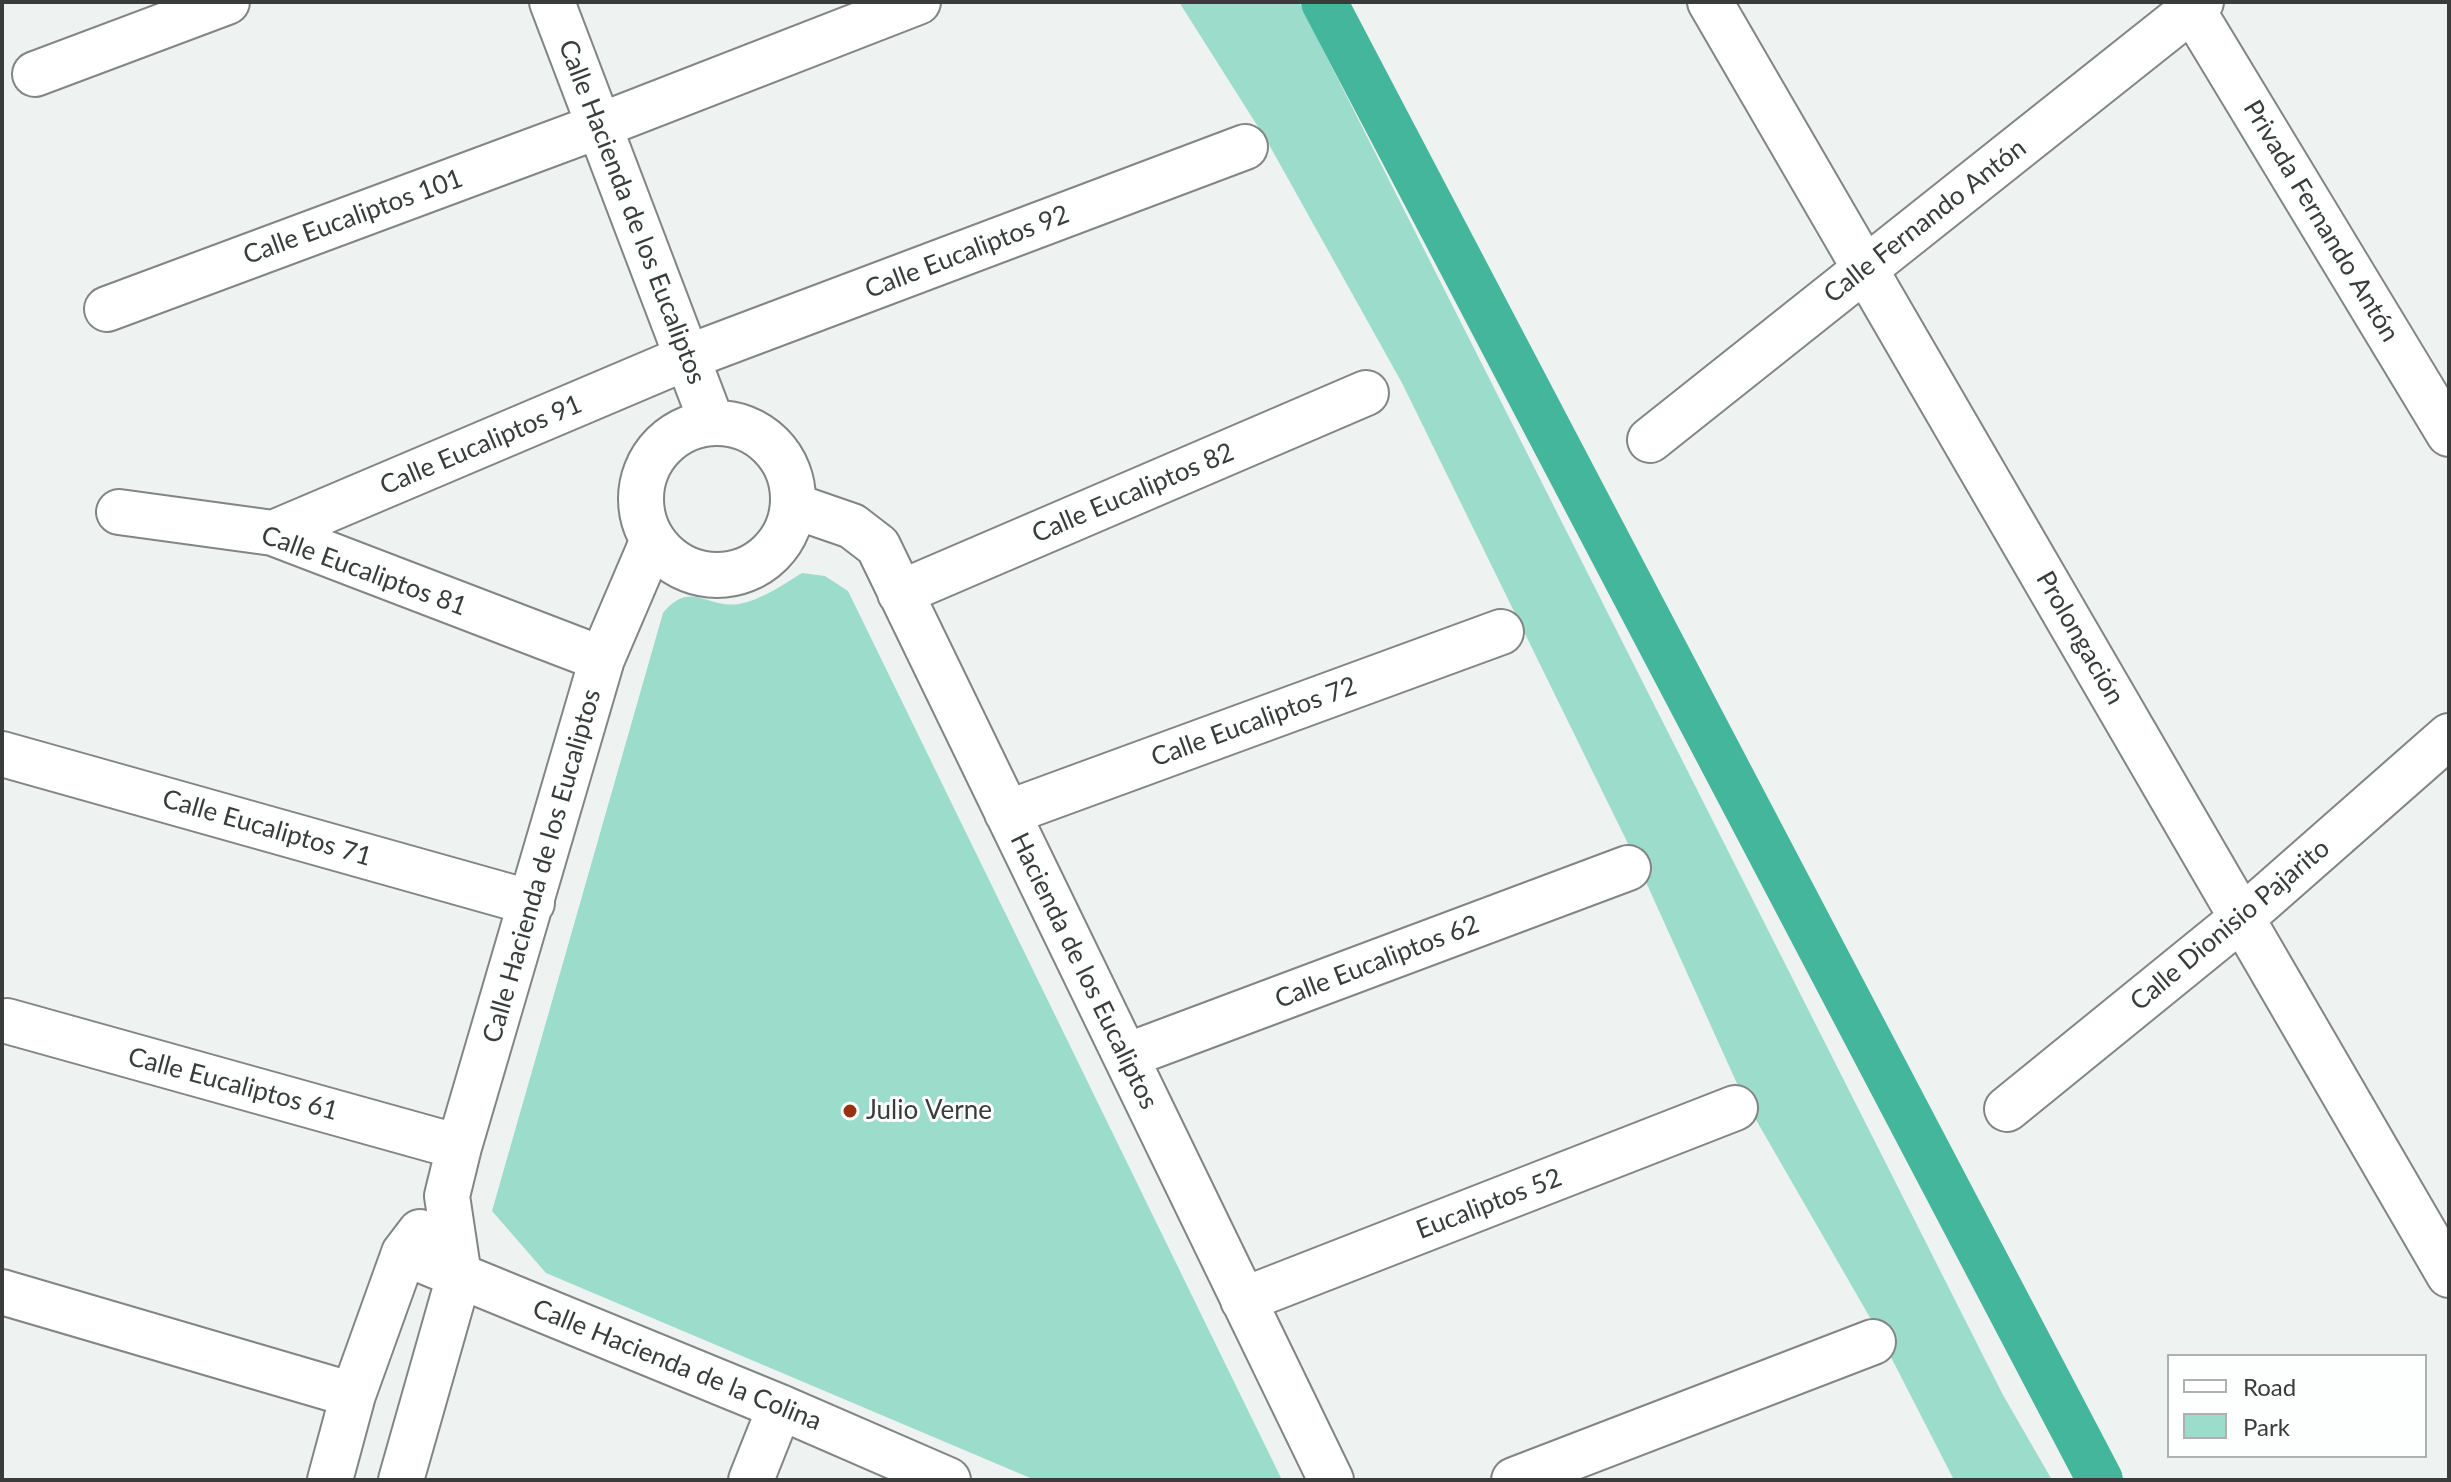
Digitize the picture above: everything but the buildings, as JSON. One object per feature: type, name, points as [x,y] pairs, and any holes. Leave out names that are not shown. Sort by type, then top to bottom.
[{"type":"street","points":[[35,74],[227,2]]},
{"type":"street","name":"Calle Hacienda de los Eucaliptos","points":[[552,2],[712,423]]},
{"type":"street","name":"Calle Eucaliptos 101","points":[[107,309],[599,126],[918,2]]},
{"type":"street","name":"Prolongación","points":[[1710,2],[2449,1275]]},
{"type":"street","name":"Calle Fernando Antón","points":[[1650,440],[2196,6]]},
{"type":"street","name":"Privada Fernando Antón","points":[[2196,6],[2449,434]]},
{"type":"street","name":"Calle Eucaliptos 92","points":[[688,357],[1245,147]]},
{"type":"street","name":"Calle Eucaliptos 91","points":[[273,533],[688,357]]},
{"type":"street","name":"Calle Eucaliptos 82","points":[[900,593],[1366,393]]},
{"type":"street","points":[[712,423],[745,427],[772,445],[790,473],[794,506],[785,536],[764,560],[736,574],[705,575],[675,564],[652,542],[641,512],[642,481],[656,452],[681,431],[712,423]]},
{"type":"street","name":"Hacienda de los Eucaliptos","points":[[794,506],[852,526],[878,546],[1331,1480]]},
{"type":"street","name":"Calle Eucaliptos 81","points":[[119,512],[273,533],[602,659]]},
{"type":"street","name":"Calle Hacienda de los Eucaliptos","points":[[401,1480],[459,1276],[447,1196],[459,1147],[602,659],[652,542]]},
{"type":"street","name":"Calle Eucaliptos 72","points":[[1007,813],[1501,632]]},
{"type":"street","name":"Calle Eucaliptos 71","points":[[2,754],[532,903]]},
{"type":"street","name":"Calle Dionisio Pajarito","points":[[2007,1109],[2443,754]]},
{"type":"street","name":"Calle Eucaliptos 62","points":[[1126,1056],[1628,868]]},
{"type":"street","name":"Calle Eucaliptos 61","points":[[7,1021],[459,1147]]},
{"type":"street","name":"Eucaliptos 52","points":[[1243,1300],[1735,1108]]},
{"type":"street","name":"Calle Hacienda de los Eucaliptos","points":[[330,1480],[353,1395],[404,1253],[447,1196]]},
{"type":"street","name":"Calle Hacienda de la Colina","points":[[404,1253],[780,1407],[948,1480]]},
{"type":"street","points":[[2,1292],[353,1395]]},
{"type":"street","points":[[1514,1480],[1873,1342]]},
{"type":"street","points":[[751,1480],[780,1407]]},
{"type":"green space","points":[[1179,2],[1299,2],[2003,1395],[2052,1480],[1954,1480],[1876,1328],[1744,1099],[1636,860],[1402,383],[1267,141]]},
{"type":"green space","points":[[802,573],[825,576],[848,591],[1282,1480],[1035,1480],[546,1273],[492,1211],[663,613],[682,598],[727,604],[747,602],[772,592]]},
{"type":"waterway","points":[[1324,2],[2100,1480]]},
{"type":"place","name":"Julio Verne","points":[[850,1111]]}]
